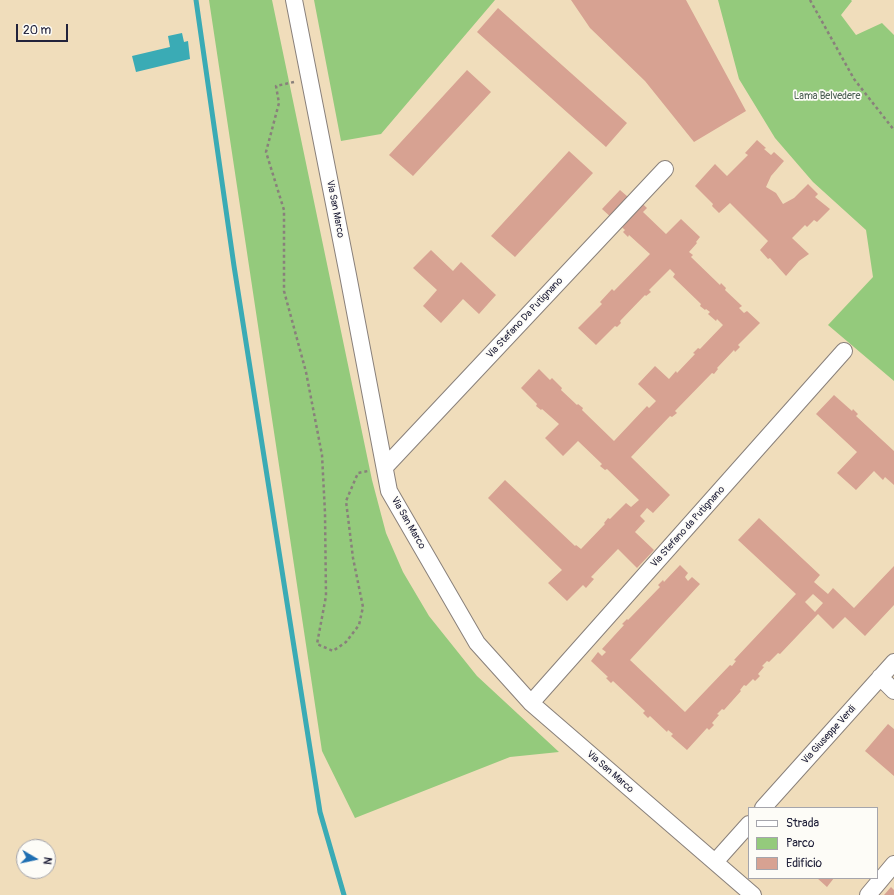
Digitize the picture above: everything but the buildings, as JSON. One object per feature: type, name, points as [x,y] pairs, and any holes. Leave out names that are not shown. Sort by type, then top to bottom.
[{"type":"street","name":"Via San Marco","points":[[294,0],[389,491],[477,643],[531,703],[753,895]]},
{"type":"street","name":"Via Stefano Da Putignano","points":[[384,467],[665,169]]},
{"type":"street","name":"Via Stefano da Putignano","points":[[531,703],[844,351]]},
{"type":"street","name":"Via Giuseppe Verdi","points":[[764,807],[894,662]]},
{"type":"street","points":[[880,677],[894,691]]},
{"type":"street","points":[[715,862],[748,825]]},
{"type":"street","points":[[868,895],[894,864]]},
{"type":"path","points":[[810,0],[854,78],[894,130]]},
{"type":"path","points":[[310,78],[276,86],[279,103],[266,152],[284,210],[284,291],[306,372],[322,455],[326,596],[317,644],[333,651],[346,642],[359,625],[363,607],[353,558],[346,501],[358,473],[384,467]]},
{"type":"green space","points":[[209,0],[272,0],[372,480],[386,533],[403,572],[429,616],[477,676],[559,752],[510,757],[355,818],[322,751]]},
{"type":"green space","points":[[314,0],[495,0],[381,134],[341,141]]},
{"type":"green space","name":"Lama Belvedere","points":[[718,0],[851,0],[852,1],[841,15],[856,35],[882,23],[894,35],[894,381],[828,325],[873,277],[866,230],[813,182],[775,138],[739,79]]},
{"type":"water","points":[[182,33],[184,42],[188,41],[190,59],[136,72],[132,56],[170,47],[168,36]]},
{"type":"waterway","points":[[196,0],[234,266],[320,812],[344,895]]}]
